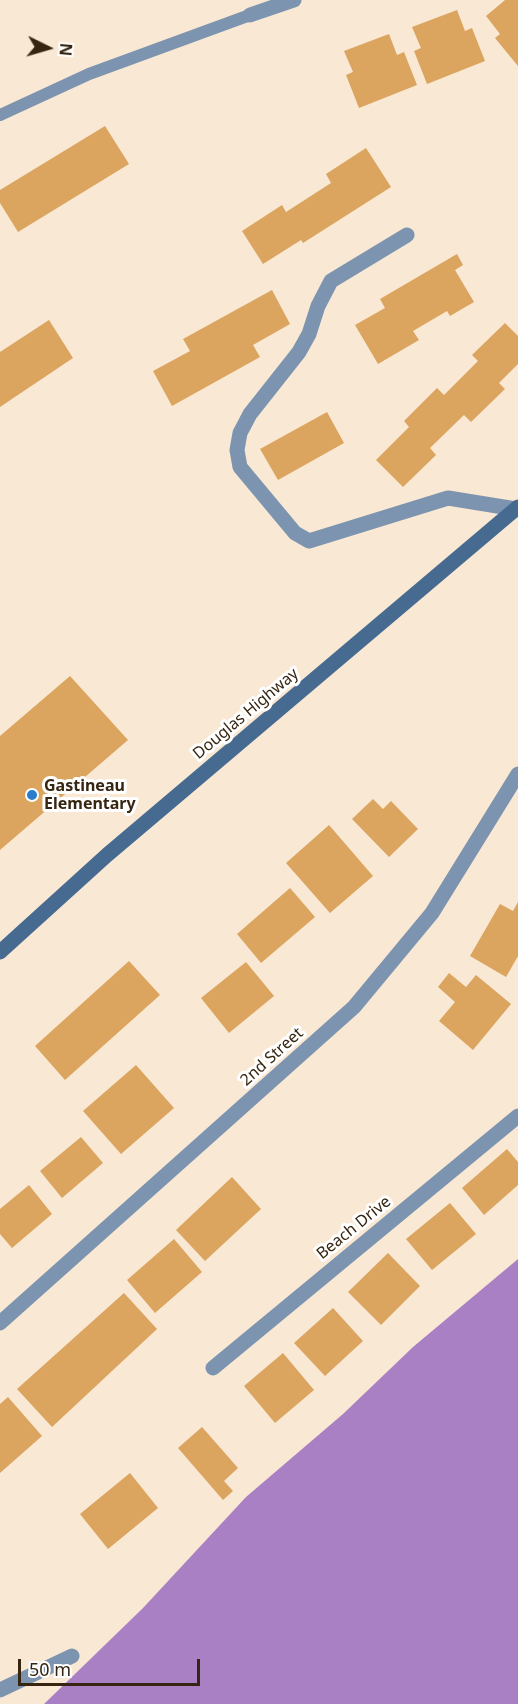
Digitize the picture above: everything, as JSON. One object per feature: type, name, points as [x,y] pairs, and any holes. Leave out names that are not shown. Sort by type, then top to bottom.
[{"type":"main road","name":"Douglas Highway","points":[[0,952],[107,855],[517,508]]},
{"type":"street","points":[[250,15],[294,0]]},
{"type":"street","points":[[407,235],[331,281],[299,352],[245,423],[237,450],[240,467],[295,533],[309,541],[448,498],[517,508]]},
{"type":"street","name":"2nd Street","points":[[0,1323],[354,1007],[432,913],[518,774]]},
{"type":"street","name":"Beach Drive","points":[[213,1368],[518,1116]]},
{"type":"street","points":[[0,1690],[72,1656]]},
{"type":"lane","points":[[0,115],[89,74],[250,15]]},
{"type":"shaded area","points":[[518,1259],[518,1704],[44,1704],[143,1608],[246,1497],[343,1414],[413,1347]]},
{"type":"building","points":[[505,0],[518,0],[518,66],[495,38],[500,34],[486,16]]},
{"type":"building","points":[[457,10],[465,31],[472,28],[485,61],[427,84],[414,51],[421,48],[412,27]]},
{"type":"building","points":[[389,34],[397,55],[404,52],[417,85],[359,108],[346,75],[353,72],[344,51]]},
{"type":"building","points":[[105,126],[129,164],[18,232],[0,203],[0,190]]},
{"type":"building","points":[[366,148],[391,187],[303,243],[301,240],[263,264],[242,231],[282,205],[286,212],[331,183],[326,174]]},
{"type":"building","points":[[457,254],[463,265],[455,270],[474,302],[450,316],[447,311],[413,331],[419,340],[378,364],[355,325],[385,308],[380,299]]},
{"type":"building","points":[[272,290],[290,324],[253,345],[260,357],[172,406],[153,371],[190,351],[183,339]]},
{"type":"building","points":[[49,320],[73,358],[0,407],[0,352]]},
{"type":"building","points":[[505,323],[518,336],[518,364],[499,383],[505,389],[471,422],[464,415],[430,448],[436,455],[403,487],[376,460],[409,427],[404,421],[437,388],[444,395],[478,361],[472,355]]},
{"type":"building","points":[[327,412],[344,443],[278,480],[260,449]]},
{"type":"building","name":"Gastineau Elementary","points":[[70,676],[128,740],[0,850],[0,736]]},
{"type":"building","points":[[373,799],[383,809],[391,801],[418,829],[389,857],[352,819]]},
{"type":"building","points":[[329,825],[373,876],[330,913],[286,863]]},
{"type":"building","points":[[290,888],[315,917],[261,963],[237,934]]},
{"type":"building","points":[[518,902],[518,956],[506,977],[470,956],[500,904],[513,911]]},
{"type":"building","points":[[129,961],[160,995],[65,1080],[35,1046]]},
{"type":"building","points":[[246,962],[274,996],[229,1033],[201,998]]},
{"type":"building","points":[[449,973],[466,987],[476,975],[511,1004],[473,1050],[439,1021],[455,1002],[438,987]]},
{"type":"building","points":[[136,1065],[174,1108],[121,1154],[83,1111]]},
{"type":"building","points":[[81,1137],[103,1163],[62,1198],[40,1171]]},
{"type":"building","points":[[507,1149],[518,1162],[518,1185],[484,1215],[462,1188]]},
{"type":"building","points":[[232,1177],[261,1209],[205,1261],[176,1230]]},
{"type":"building","points":[[29,1185],[52,1214],[12,1248],[0,1234],[0,1209]]},
{"type":"building","points":[[450,1203],[476,1234],[432,1270],[406,1239]]},
{"type":"building","points":[[174,1239],[202,1272],[155,1313],[127,1280]]},
{"type":"building","points":[[388,1253],[420,1286],[381,1325],[348,1292]]},
{"type":"building","points":[[124,1293],[157,1329],[52,1427],[17,1389]]},
{"type":"building","points":[[333,1308],[363,1341],[325,1376],[294,1343]]},
{"type":"building","points":[[283,1353],[314,1390],[275,1423],[244,1386]]},
{"type":"building","points":[[8,1397],[42,1436],[0,1473],[0,1404]]},
{"type":"building","points":[[202,1427],[238,1468],[224,1481],[233,1491],[223,1500],[178,1448]]},
{"type":"building","points":[[130,1473],[158,1508],[108,1549],[80,1514]]},
{"type":"place","name":"Gastineau Elementary","points":[[32,795]]}]
